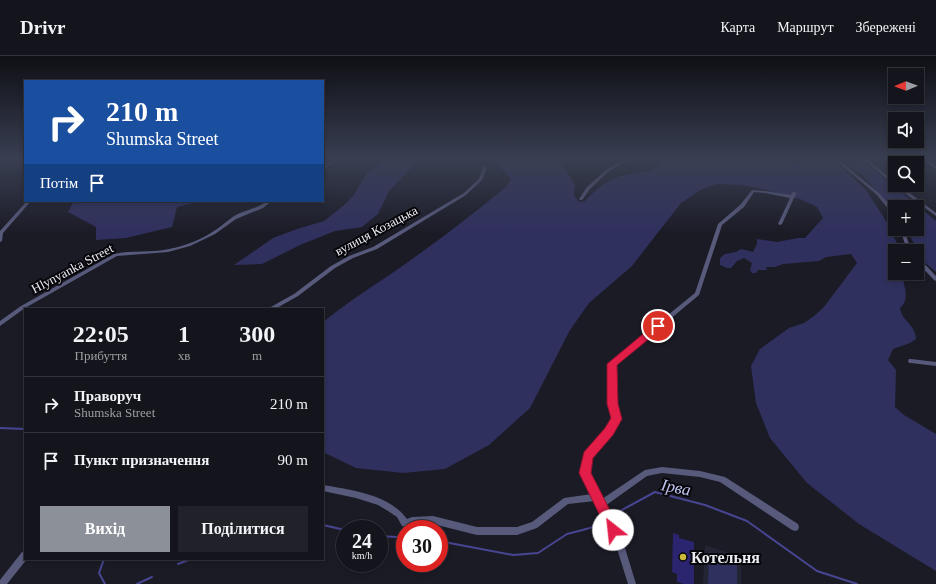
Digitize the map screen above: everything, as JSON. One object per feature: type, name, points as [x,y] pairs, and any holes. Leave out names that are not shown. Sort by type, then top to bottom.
[{"type":"street","name":"вулиця Козацька","points":[[273,308],[296,295],[333,267],[351,257],[375,248],[464,194],[476,184]]},
{"type":"street","points":[[581,199],[593,184]]},
{"type":"street","points":[[866,184],[888,206]]},
{"type":"street","points":[[632,584],[618,538],[585,473],[588,456],[609,432],[617,419],[612,404],[612,364],[697,294],[720,224],[742,206],[753,191],[794,195],[780,224]]},
{"type":"street","points":[[905,192],[936,215]]},
{"type":"street","points":[[0,241],[1,230],[28,202]]},
{"type":"street","name":"Hlynyanka Street","points":[[0,324],[23,306],[116,255],[167,251],[179,248],[207,237],[234,218],[259,208],[268,202]]},
{"type":"street","points":[[924,266],[936,279]]},
{"type":"street","points":[[911,361],[936,364]]},
{"type":"street","points":[[602,508],[645,473],[662,470],[700,474],[722,479],[795,527]]},
{"type":"street","points":[[324,488],[381,502],[402,516],[405,523],[412,520],[433,520],[477,531],[517,531],[534,525],[567,501],[596,497]]},
{"type":"street","points":[[2,584],[24,556]]},
{"type":"shaded area","points":[[360,184],[396,184],[389,191],[378,214],[362,227],[335,231],[300,245],[262,264],[234,265],[273,238],[324,221],[354,195]]},
{"type":"shaded area","points":[[508,184],[574,184],[574,195],[579,202],[585,201],[604,184],[859,184],[866,190],[888,224],[888,236],[894,236],[897,244],[888,244],[888,280],[904,280],[906,296],[900,308],[903,316],[914,330],[916,339],[910,343],[893,349],[888,360],[896,370],[895,407],[904,415],[936,434],[936,571],[859,524],[807,483],[770,438],[756,403],[751,366],[760,349],[789,328],[804,323],[824,307],[857,263],[851,254],[826,257],[819,261],[766,267],[767,270],[758,270],[756,273],[752,273],[750,270],[752,263],[744,258],[737,261],[731,268],[720,265],[720,258],[725,254],[736,252],[741,249],[753,252],[757,244],[757,239],[777,242],[805,238],[823,218],[817,207],[800,199],[743,185],[717,184],[702,189],[681,203],[632,266],[589,303],[570,330],[530,408],[489,445],[445,469],[403,473],[356,468],[324,452],[324,321],[470,216],[506,187]]},
{"type":"shaded area","points":[[870,184],[888,184],[888,192],[901,192],[911,200],[888,200],[888,203]]},
{"type":"shaded area","points":[[73,202],[199,202],[177,207],[172,227],[126,238],[96,240],[96,227],[68,212]]},
{"type":"shaded area","points":[[924,211],[936,221],[936,272],[924,262],[924,244],[914,244],[910,236],[924,236]]},
{"type":"shaded area","points":[[705,545],[741,557],[741,584],[703,584]]},
{"type":"shaded area","points":[[709,552],[737,561],[737,584],[708,584]]},
{"type":"building","name":"Котельня","points":[[673,533],[679,535],[679,538],[694,542],[694,584],[677,582],[677,574],[672,572]]},
{"type":"waterway","name":"Ірва","points":[[0,428],[24,429]]},
{"type":"waterway","name":"Ірва","points":[[609,517],[655,492],[705,505],[747,521],[817,571],[857,584]]},
{"type":"waterway","name":"Ірва","points":[[448,543],[513,555],[538,553],[567,534],[590,528],[606,519]]},
{"type":"waterway","name":"Ірва","points":[[324,525],[336,528]]},
{"type":"waterway","name":"Ірва","points":[[388,536],[396,537]]},
{"type":"waterway","name":"Ірва","points":[[104,560],[99,573],[105,584]]},
{"type":"waterway","name":"Ірва","points":[[178,564],[188,560]]},
{"type":"waterway","name":"Ірва","points":[[137,584],[152,577]]},
{"type":"place","name":"Котельня","points":[[683,557]]},
{"type":"route","points":[[613,530],[588,482],[585,473],[588,456],[609,432],[617,419],[612,404],[612,364],[658,326]]}]
